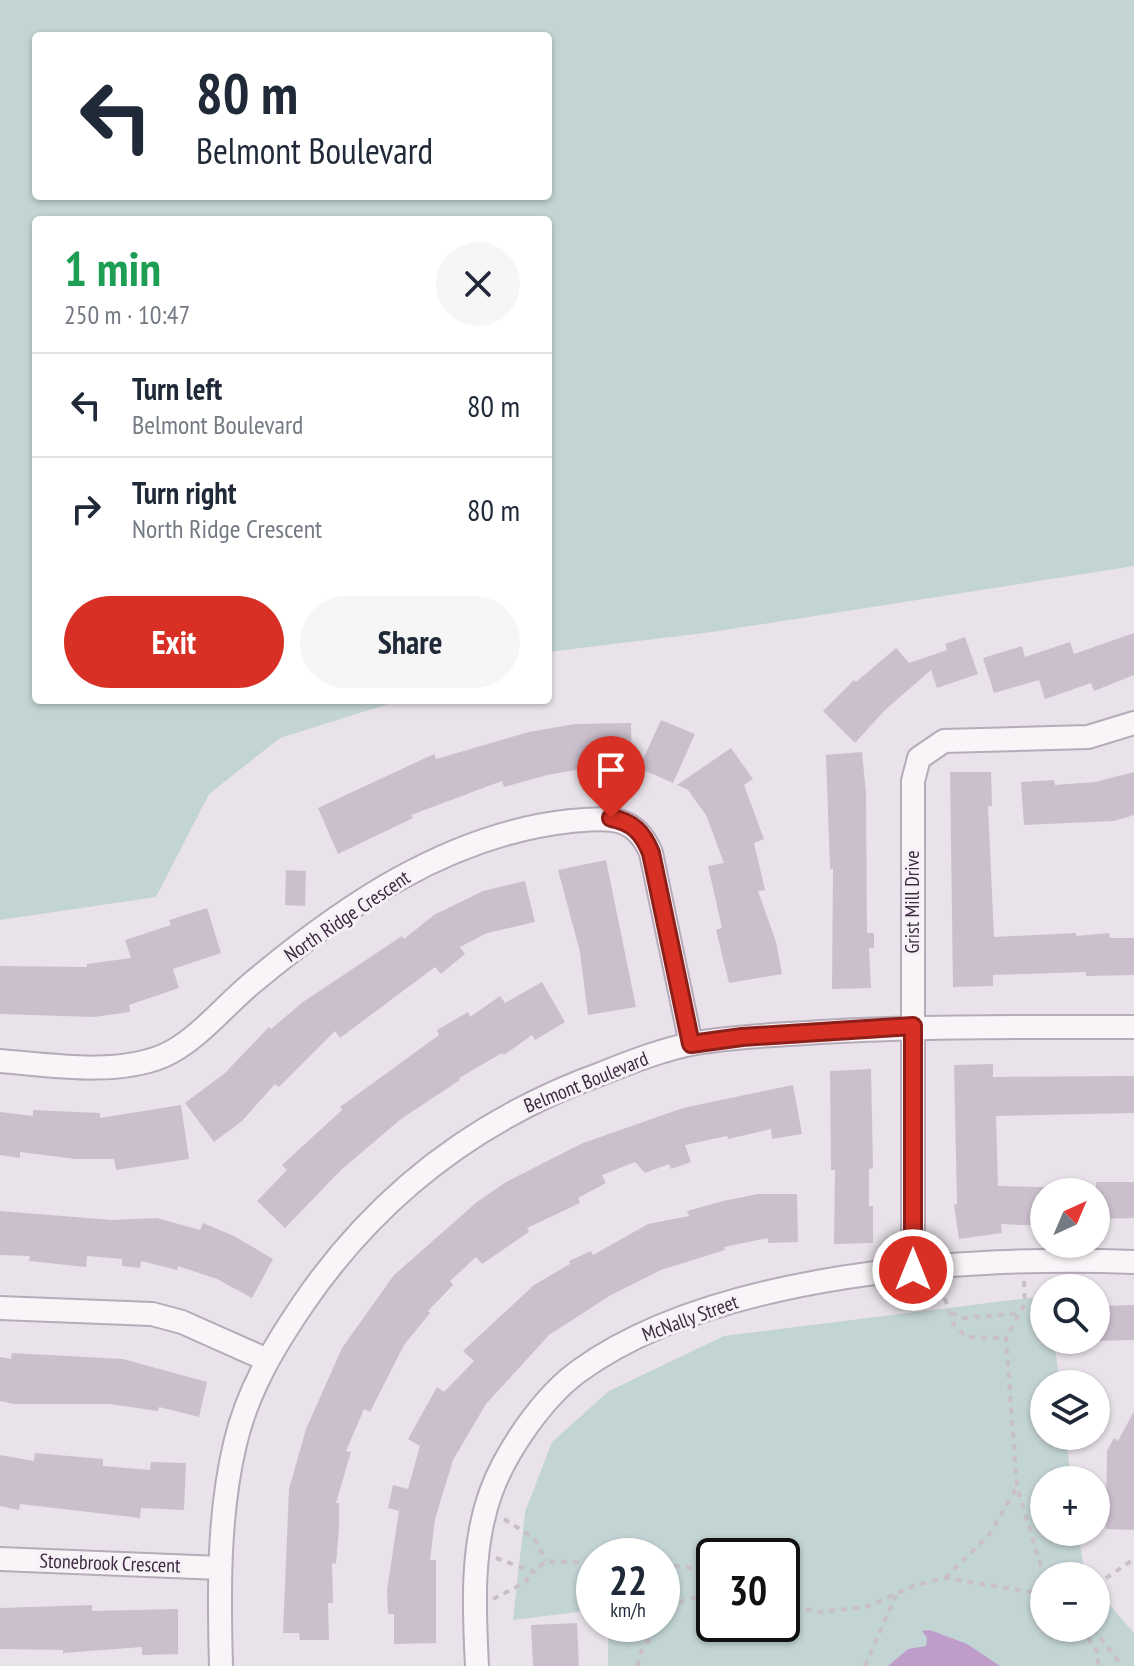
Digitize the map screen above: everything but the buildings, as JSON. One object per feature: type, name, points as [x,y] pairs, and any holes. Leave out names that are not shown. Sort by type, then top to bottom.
[{"type":"street","name":"Grist Mill Drive","points":[[924,1269],[913,1026],[913,781],[919,758],[944,741],[1088,737],[1134,723]]},
{"type":"street","name":"North Ridge Crescent","points":[[0,1061],[103,1065],[138,1063],[161,1056],[185,1043],[287,956],[394,880],[461,848],[515,830],[611,818],[631,824],[640,832],[651,853],[691,1044]]},
{"type":"street","name":"Belmont Boulevard","points":[[221,1666],[220,1568],[235,1444],[265,1359],[333,1261],[369,1220],[423,1170],[482,1128],[549,1092],[691,1044],[742,1037],[913,1026],[1134,1027]]},
{"type":"street","name":"McNally Street","points":[[477,1666],[473,1586],[491,1493],[532,1418],[577,1373],[630,1339],[694,1312],[779,1289],[924,1269],[1072,1259],[1134,1262]]},
{"type":"street","points":[[0,1308],[152,1314],[182,1322],[265,1359]]},
{"type":"street","name":"Stonebrook Crescent","points":[[0,1559],[220,1568]]},
{"type":"path","points":[[1023,1262],[1025,1303],[1006,1338],[1017,1487],[1040,1562]]},
{"type":"path","points":[[924,1269],[953,1323],[966,1337],[1006,1338]]},
{"type":"path","points":[[950,1313],[964,1318],[1020,1313]]},
{"type":"path","points":[[945,1578],[989,1535],[1017,1487]]},
{"type":"path","points":[[487,1510],[534,1538],[546,1561]]},
{"type":"path","points":[[478,1556],[493,1557],[534,1572]]},
{"type":"path","points":[[1110,1575],[1134,1559]]},
{"type":"path","points":[[474,1608],[524,1583],[546,1561],[576,1562]]},
{"type":"path","points":[[800,1608],[820,1612],[866,1607],[897,1593],[945,1578],[1030,1592]]},
{"type":"path","points":[[865,1666],[897,1593]]},
{"type":"path","points":[[637,1666],[647,1642]]},
{"type":"path","points":[[1091,1642],[1098,1653],[1098,1666]]},
{"type":"path","points":[[1104,1642],[1122,1666]]},
{"type":"shaded area","points":[[0,0],[1134,0],[1134,566],[712,632],[552,652],[552,216],[32,216],[32,704],[388,704],[280,738],[209,794],[156,897],[0,920]]},
{"type":"shaded area","points":[[1030,1298],[1030,1354],[1056,1354],[1058,1370],[1030,1370],[1030,1450],[1068,1450],[1069,1466],[1030,1466],[1030,1546],[1080,1546],[1083,1562],[1030,1562],[1030,1642],[1110,1642],[1110,1605],[1134,1633],[1134,1666],[608,1666],[608,1642],[680,1642],[680,1538],[576,1538],[576,1612],[513,1620],[525,1512],[552,1442],[609,1391],[724,1336]]},
{"type":"shaded area","points":[[930,1630],[967,1644],[1000,1666],[888,1666],[908,1649],[926,1646],[927,1638],[922,1631]]},
{"type":"route","points":[[611,818],[631,824],[647,842],[651,853],[691,1044],[742,1037],[913,1026],[913,1270]]}]
